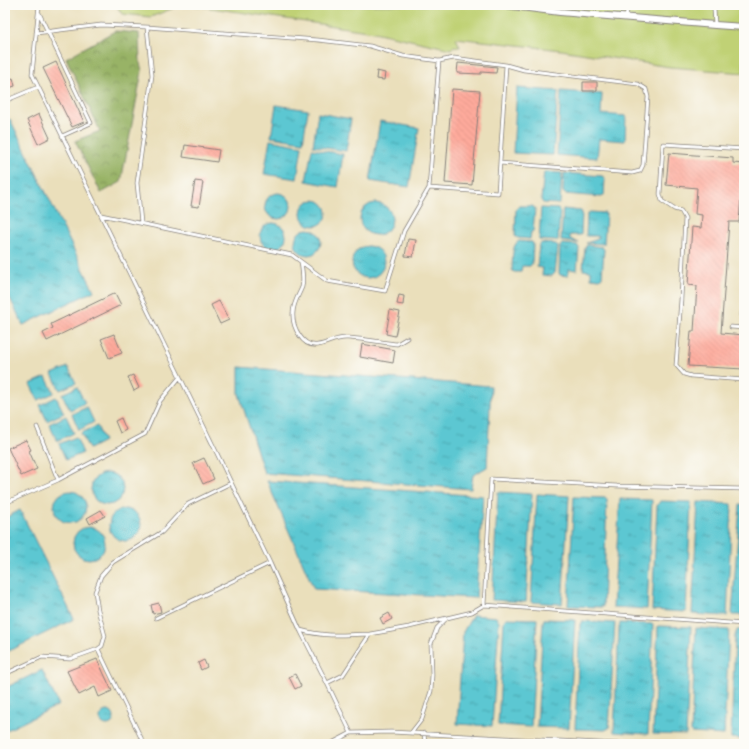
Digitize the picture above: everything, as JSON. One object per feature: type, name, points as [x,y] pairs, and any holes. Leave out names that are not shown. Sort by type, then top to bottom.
[{"type":"street","points":[[505,5],[549,8],[715,26],[744,27]]},
{"type":"lane","points":[[39,5],[32,74],[351,733]]},
{"type":"lane","points":[[626,17],[628,5]]},
{"type":"lane","points":[[715,5],[715,26]]},
{"type":"lane","points":[[38,11],[91,123],[62,136]]},
{"type":"lane","points":[[36,33],[101,25],[318,40],[370,46],[403,56],[439,61],[454,58],[506,65],[524,70],[638,84],[646,90],[648,97],[643,165],[640,171],[632,173],[500,163]]},
{"type":"lane","points":[[141,223],[137,183],[152,75],[147,27]]},
{"type":"lane","points":[[101,215],[292,256],[326,281],[385,291],[404,230],[429,188],[439,61]]},
{"type":"lane","points":[[429,188],[498,193],[506,65]]},
{"type":"lane","points":[[5,101],[38,87]]},
{"type":"lane","points":[[744,149],[663,144],[660,194],[662,201],[674,209],[681,211],[686,218],[676,364],[684,374],[691,376],[744,380]]},
{"type":"lane","points":[[301,262],[302,286],[296,299],[293,313],[295,325],[299,335],[306,342],[317,345],[333,339],[347,338],[397,344],[407,338]]},
{"type":"lane","points":[[731,327],[742,328],[744,286]]},
{"type":"lane","points":[[5,503],[58,480],[145,434],[160,401],[180,377]]},
{"type":"lane","points":[[37,427],[58,480]]},
{"type":"lane","points":[[484,605],[491,479],[617,486],[744,489]]},
{"type":"lane","points":[[5,674],[42,657],[70,659],[98,649],[102,646],[105,636],[95,592],[101,576],[113,562],[162,532],[188,504],[231,483]]},
{"type":"lane","points":[[156,618],[270,563]]},
{"type":"lane","points":[[300,630],[312,634],[331,636],[370,634],[409,627],[472,612],[484,605],[744,624]]},
{"type":"lane","points":[[411,733],[422,719],[431,691],[432,675],[430,644],[437,628],[447,618]]},
{"type":"lane","points":[[328,683],[343,675],[370,634]]},
{"type":"lane","points":[[98,649],[144,744]]},
{"type":"lane","points":[[330,744],[351,733],[424,733],[619,744]]},
{"type":"lane","points":[[424,733],[425,744]]},
{"type":"green space","points":[[116,5],[181,5],[151,17],[122,14]]},
{"type":"green space","points":[[191,5],[744,5],[744,73],[670,67],[561,50],[456,38],[460,47],[454,46],[451,49],[374,32]]},
{"type":"green space","points":[[115,31],[139,33],[140,63],[142,71],[121,182],[101,193],[75,141],[100,131],[66,58]]},
{"type":"water","points":[[517,88],[558,91],[553,155],[513,153]]},
{"type":"water","points":[[561,91],[602,94],[601,114],[626,116],[625,141],[599,139],[597,158],[557,155]]},
{"type":"water","points":[[276,105],[308,110],[303,142],[271,137]]},
{"type":"water","points":[[318,113],[351,119],[346,151],[313,146]]},
{"type":"water","points":[[10,119],[94,291],[23,325],[5,288],[5,121]]},
{"type":"water","points":[[380,121],[419,128],[409,187],[370,181]]},
{"type":"water","points":[[270,140],[302,146],[297,179],[264,174]]},
{"type":"water","points":[[312,149],[343,154],[338,187],[306,181]]},
{"type":"water","points":[[544,172],[562,173],[559,204],[543,203],[541,200]]},
{"type":"water","points":[[564,173],[602,176],[605,178],[604,196],[565,194],[563,192]]},
{"type":"water","points":[[278,193],[287,197],[291,206],[287,215],[278,219],[269,215],[265,206],[269,197]]},
{"type":"water","points":[[314,200],[324,203],[327,213],[324,223],[314,226],[304,223],[301,213],[304,203]]},
{"type":"water","points":[[373,203],[379,203],[388,207],[392,219],[388,231],[379,235],[373,235],[364,231],[360,222],[360,216],[364,207]]},
{"type":"water","points":[[520,206],[532,206],[535,208],[533,231],[531,232],[530,239],[518,238],[515,236],[516,209]]},
{"type":"water","points":[[541,208],[558,209],[560,212],[558,240],[556,241],[539,240]]},
{"type":"water","points":[[563,209],[581,211],[582,213],[581,235],[570,235],[570,239],[579,243],[561,241]]},
{"type":"water","points":[[590,212],[606,214],[604,244],[586,243],[598,239],[598,236],[586,236],[587,214]]},
{"type":"water","points":[[273,223],[282,227],[286,236],[282,245],[273,249],[264,245],[260,236],[264,227]]},
{"type":"water","points":[[308,229],[317,233],[321,242],[317,251],[308,255],[299,251],[295,242],[299,233]]},
{"type":"water","points":[[519,241],[533,243],[532,264],[530,266],[522,266],[521,272],[514,272],[512,270],[513,254],[516,243]]},
{"type":"water","points":[[541,243],[556,244],[558,246],[555,273],[552,276],[542,275],[543,268],[537,267],[539,245]]},
{"type":"water","points":[[562,244],[577,245],[579,248],[577,270],[568,269],[568,276],[560,275],[559,273],[560,247]]},
{"type":"water","points":[[587,245],[602,247],[604,249],[602,277],[600,279],[591,278],[591,271],[583,270],[585,248]]},
{"type":"water","points":[[365,246],[371,246],[380,250],[384,262],[380,274],[371,278],[365,278],[356,274],[352,265],[352,259],[356,250]]},
{"type":"water","points":[[68,367],[76,383],[60,390],[52,374]]},
{"type":"water","points":[[239,367],[491,386],[487,467],[473,475],[471,489],[264,473],[239,394]]},
{"type":"water","points":[[46,377],[54,393],[38,400],[30,384]]},
{"type":"water","points":[[77,387],[85,403],[70,410],[62,394]]},
{"type":"water","points":[[56,397],[64,413],[47,421],[40,405]]},
{"type":"water","points":[[87,407],[94,422],[79,430],[72,414]]},
{"type":"water","points":[[66,416],[74,433],[57,441],[49,424]]},
{"type":"water","points":[[97,426],[104,441],[89,449],[81,433]]},
{"type":"water","points":[[76,437],[83,453],[66,460],[59,444]]},
{"type":"water","points":[[104,473],[110,473],[119,477],[123,489],[119,501],[110,505],[104,505],[95,501],[91,492],[91,486],[95,477]]},
{"type":"water","points":[[267,481],[483,496],[476,598],[314,589]]},
{"type":"water","points":[[67,491],[73,491],[83,498],[86,507],[85,513],[79,520],[73,523],[67,523],[57,516],[54,510],[54,504],[61,494]]},
{"type":"water","points":[[498,492],[532,494],[526,602],[492,600]]},
{"type":"water","points":[[537,494],[569,496],[562,604],[531,602]]},
{"type":"water","points":[[574,497],[605,498],[607,500],[603,607],[568,606]]},
{"type":"water","points":[[620,499],[652,500],[647,609],[613,607]]},
{"type":"water","points":[[660,501],[691,502],[686,612],[652,610],[657,506]]},
{"type":"water","points":[[698,502],[732,504],[727,616],[692,614]]},
{"type":"water","points":[[740,505],[744,505],[744,615],[732,615]]},
{"type":"water","points":[[122,509],[128,509],[138,516],[141,525],[140,531],[134,538],[128,541],[122,541],[112,534],[109,528],[109,522],[116,512]]},
{"type":"water","points":[[20,510],[74,619],[5,653],[5,518]]},
{"type":"water","points":[[86,527],[92,527],[102,534],[105,543],[104,549],[98,556],[92,559],[86,559],[76,552],[73,546],[73,540],[80,530]]},
{"type":"water","points":[[473,615],[496,617],[499,622],[492,726],[457,724],[463,632]]},
{"type":"water","points":[[506,618],[537,619],[531,727],[498,725],[504,621]]},
{"type":"water","points":[[544,619],[575,620],[569,728],[537,727]]},
{"type":"water","points":[[582,621],[615,623],[609,728],[605,730],[575,729],[580,624]]},
{"type":"water","points":[[620,623],[653,624],[648,734],[614,732]]},
{"type":"water","points":[[658,626],[691,627],[686,735],[653,734]]},
{"type":"water","points":[[696,628],[729,630],[724,735],[691,733]]},
{"type":"water","points":[[737,630],[744,630],[744,739],[731,738],[735,636]]},
{"type":"water","points":[[42,670],[59,705],[5,731],[5,688]]},
{"type":"water","points":[[107,711],[112,713],[114,718],[112,723],[107,725],[102,723],[100,718],[102,713]]},
{"type":"building","points":[[56,62],[84,122],[72,127],[43,68]]},
{"type":"building","points":[[458,63],[497,67],[496,73],[457,73]]},
{"type":"building","points":[[377,71],[385,73],[384,80],[376,79]]},
{"type":"building","points":[[13,78],[15,86],[9,88],[7,80]]},
{"type":"building","points":[[583,82],[597,82],[597,91],[583,91]]},
{"type":"building","points":[[452,89],[480,91],[472,185],[445,183]]},
{"type":"building","points":[[39,114],[50,138],[38,144],[27,120]]},
{"type":"building","points":[[185,145],[219,150],[217,162],[183,157]]},
{"type":"building","points":[[669,153],[733,158],[733,163],[744,164],[744,184],[742,184],[739,222],[729,222],[721,333],[744,335],[744,369],[688,366],[691,331],[694,331],[697,286],[688,285],[692,227],[701,228],[702,215],[695,214],[697,188],[666,185]]},
{"type":"building","points":[[195,181],[203,182],[199,207],[191,206]]},
{"type":"building","points":[[408,239],[416,240],[413,257],[405,256]]},
{"type":"building","points":[[115,293],[121,305],[47,341],[43,333],[53,328],[51,324]]},
{"type":"building","points":[[399,295],[404,296],[403,305],[397,304]]},
{"type":"building","points":[[219,301],[229,320],[220,324],[211,305]]},
{"type":"building","points":[[390,310],[400,312],[395,336],[386,334]]},
{"type":"building","points":[[114,334],[122,353],[109,358],[101,339]]},
{"type":"building","points":[[362,344],[395,350],[393,363],[360,357]]},
{"type":"building","points":[[133,375],[139,388],[134,391],[128,377]]},
{"type":"building","points":[[121,418],[126,430],[120,433],[115,421]]},
{"type":"building","points":[[26,440],[37,469],[21,476],[8,448]]},
{"type":"building","points":[[204,458],[214,479],[203,484],[193,463]]},
{"type":"building","points":[[101,510],[105,516],[90,524],[87,518]]},
{"type":"building","points":[[159,603],[161,612],[153,614],[151,605]]},
{"type":"building","points":[[389,613],[392,619],[383,624],[380,618]]},
{"type":"building","points":[[97,659],[112,691],[99,697],[95,687],[79,695],[67,671]]},
{"type":"building","points":[[204,660],[207,667],[201,670],[198,663]]},
{"type":"building","points":[[295,674],[301,686],[295,689],[289,677]]}]
